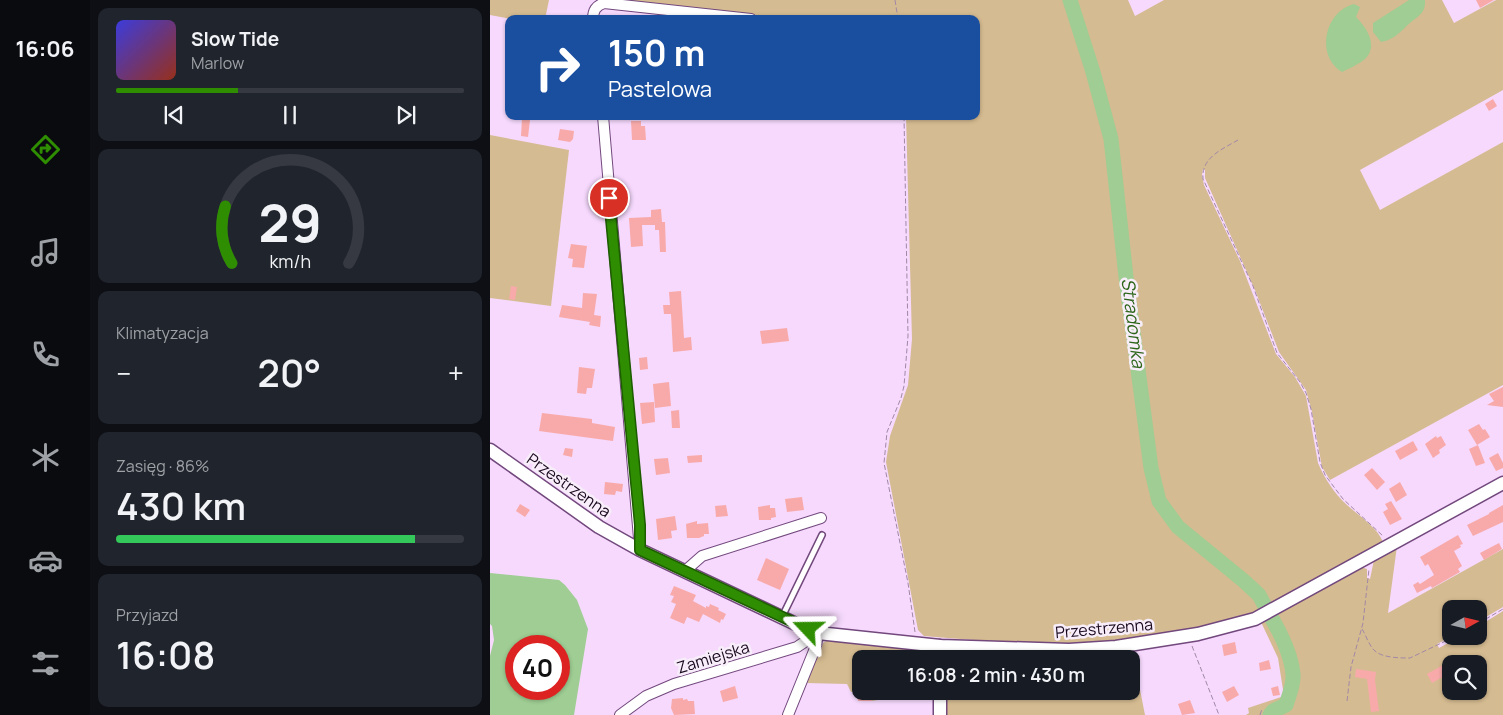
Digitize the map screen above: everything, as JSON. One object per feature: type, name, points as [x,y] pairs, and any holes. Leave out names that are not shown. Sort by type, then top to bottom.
[{"type":"street","points":[[593,15],[597,6],[604,3],[723,15]]},
{"type":"street","points":[[603,120],[640,525],[640,550]]},
{"type":"street","name":"Przestrzenna","points":[[490,450],[599,527],[640,550],[781,617],[818,632],[940,646],[1069,650],[1116,647],[1228,627],[1255,619],[1280,606],[1503,483]]},
{"type":"street","points":[[685,571],[702,556],[821,518]]},
{"type":"street","points":[[788,715],[814,652],[818,632]]},
{"type":"street","name":"Zamiejska","points":[[620,715],[646,696],[674,684],[797,647],[818,632]]},
{"type":"street","points":[[940,700],[940,715]]},
{"type":"lane","points":[[781,617],[822,535]]},
{"type":"path","points":[[895,0],[897,15]]},
{"type":"path","points":[[904,120],[907,364],[901,398],[887,432],[884,463],[908,583],[915,643]]},
{"type":"path","points":[[1238,140],[1208,160],[1204,167],[1203,179],[1252,286],[1277,353],[1300,382],[1306,393],[1311,409],[1320,462],[1325,475],[1343,499],[1392,545]]},
{"type":"path","points":[[1347,701],[1351,667],[1362,628],[1369,575],[1366,558]]},
{"type":"path","points":[[1488,618],[1503,609]]},
{"type":"path","points":[[1362,628],[1375,651],[1384,655],[1410,658],[1442,643]]},
{"type":"path","points":[[1188,635],[1219,715]]},
{"type":"path","points":[[1260,715],[1262,709]]},
{"type":"shaded area","points":[[490,0],[549,0],[546,15],[505,15],[505,18],[490,15]]},
{"type":"shaded area","points":[[613,0],[1128,0],[1135,16],[1164,0],[1442,0],[1454,23],[1496,0],[1503,0],[1503,90],[1360,170],[1380,210],[1503,142],[1503,385],[1330,480],[1322,467],[1306,390],[1279,352],[1255,290],[1205,178],[1205,170],[1203,169],[1204,185],[1240,261],[1276,354],[1295,377],[1306,396],[1318,463],[1330,486],[1338,496],[1372,527],[1383,542],[1256,612],[1206,626],[1128,640],[1073,643],[1023,643],[924,636],[918,630],[886,462],[890,436],[908,385],[912,339],[906,120],[980,120],[980,15],[722,15]]},
{"type":"shaded area","points":[[1409,0],[1425,0],[1423,11],[1397,35],[1381,42],[1373,32],[1373,23]]},
{"type":"shaded area","points":[[1354,4],[1360,7],[1356,17],[1365,28],[1371,40],[1370,52],[1359,63],[1342,72],[1328,55],[1326,45],[1327,34],[1330,24],[1336,15],[1344,8]]},
{"type":"shaded area","points":[[490,135],[569,150],[551,306],[490,298]]},
{"type":"shaded area","points":[[1397,546],[1388,613],[1503,549],[1503,607],[1488,616],[1488,600],[1442,600],[1442,642],[1437,644],[1439,648],[1444,645],[1488,645],[1488,620],[1503,611],[1503,715],[1246,715],[1249,713],[1248,708],[1284,696],[1278,658],[1261,622],[1361,567],[1367,569],[1367,578],[1370,579],[1374,560]]},
{"type":"shaded area","points":[[490,573],[559,580],[565,585],[577,600],[588,629],[574,715],[490,715],[490,656],[494,640],[490,624]]},
{"type":"shaded area","points":[[828,640],[920,650],[852,650],[851,692],[847,684],[806,683],[823,643]]},
{"type":"shaded area","points":[[1132,649],[1132,650],[972,650]]},
{"type":"shaded area","points":[[1140,690],[1145,715],[944,715],[944,700],[1140,700]]},
{"type":"building","points":[[1476,0],[1494,0],[1480,8]]},
{"type":"building","points":[[1493,99],[1497,106],[1489,111],[1485,104]]},
{"type":"building","points":[[522,120],[530,120],[528,137],[521,136]]},
{"type":"building","points":[[631,121],[641,121],[641,126],[645,126],[646,140],[632,140]]},
{"type":"building","points":[[560,129],[574,131],[573,139],[570,142],[558,140]]},
{"type":"building","points":[[661,209],[662,222],[665,222],[666,252],[660,252],[659,230],[655,230],[655,225],[642,225],[643,246],[631,247],[629,218],[651,217],[651,210]]},
{"type":"building","points":[[571,244],[587,246],[584,268],[572,267],[573,259],[568,258]]},
{"type":"building","points":[[511,286],[517,287],[515,300],[509,299]]},
{"type":"building","points":[[681,291],[684,338],[691,337],[692,350],[673,352],[671,314],[664,314],[663,305],[670,305],[669,292]]},
{"type":"building","points":[[583,293],[597,294],[594,315],[601,316],[600,327],[589,325],[590,322],[559,317],[562,305],[582,308]]},
{"type":"building","points":[[787,328],[789,341],[762,344],[760,331]]},
{"type":"building","points":[[647,357],[648,369],[640,370],[639,358]]},
{"type":"building","points":[[579,367],[595,369],[592,388],[587,388],[586,394],[577,393]]},
{"type":"building","points":[[669,382],[671,406],[655,408],[653,384]]},
{"type":"building","points":[[1503,387],[1503,407],[1487,405],[1494,401],[1489,394]]},
{"type":"building","points":[[654,402],[655,422],[642,424],[640,403]]},
{"type":"building","points":[[679,410],[680,428],[672,428],[671,411]]},
{"type":"building","points":[[542,413],[592,419],[592,423],[615,427],[613,441],[539,431]]},
{"type":"building","points":[[1479,424],[1490,437],[1477,445],[1468,430]]},
{"type":"building","points":[[1436,436],[1437,438],[1441,436],[1446,445],[1433,458],[1425,444]]},
{"type":"building","points":[[1413,441],[1418,450],[1400,460],[1395,451]]},
{"type":"building","points":[[1478,445],[1485,463],[1476,466],[1469,449]]},
{"type":"building","points":[[565,448],[573,449],[572,457],[563,455]]},
{"type":"building","points":[[1498,453],[1503,463],[1503,468],[1496,471],[1489,458]]},
{"type":"building","points":[[702,455],[702,462],[688,463],[687,456]]},
{"type":"building","points":[[668,458],[670,473],[656,475],[654,459]]},
{"type":"building","points":[[1372,468],[1385,482],[1377,490],[1364,475]]},
{"type":"building","points":[[605,482],[623,484],[622,492],[616,491],[615,495],[604,494]]},
{"type":"building","points":[[1400,482],[1407,495],[1396,502],[1389,489]]},
{"type":"building","points":[[802,497],[804,510],[787,512],[785,499]]},
{"type":"building","points":[[1391,501],[1402,519],[1390,525],[1383,512],[1388,509],[1385,504]]},
{"type":"building","points":[[520,504],[530,510],[525,517],[516,511]]},
{"type":"building","points":[[726,505],[728,516],[716,517],[715,506]]},
{"type":"building","points":[[770,505],[770,508],[775,508],[776,517],[771,518],[771,520],[759,520],[758,507]]},
{"type":"building","points":[[1503,505],[1503,522],[1473,536],[1467,525]]},
{"type":"building","points":[[675,516],[677,530],[671,531],[672,538],[658,540],[656,519]]},
{"type":"building","points":[[697,521],[697,524],[708,523],[709,534],[704,534],[704,536],[699,538],[687,538],[686,524]]},
{"type":"building","points":[[1458,535],[1463,544],[1454,551],[1462,566],[1458,569],[1460,572],[1432,588],[1431,586],[1417,593],[1413,585],[1418,582],[1420,584],[1434,575],[1428,564],[1425,566],[1420,557]]},
{"type":"building","points":[[1499,543],[1502,549],[1484,560],[1480,553]]},
{"type":"building","points":[[766,558],[789,569],[780,590],[757,580]]},
{"type":"building","points":[[674,586],[696,595],[693,601],[706,608],[710,604],[719,608],[718,610],[726,614],[723,620],[721,619],[720,623],[703,614],[699,622],[687,617],[684,624],[670,618],[676,604],[671,602],[674,596],[670,595]]},
{"type":"building","points":[[1235,642],[1237,653],[1224,656],[1222,645]]},
{"type":"building","points":[[1269,660],[1271,669],[1260,671],[1259,663]]},
{"type":"building","points":[[1442,666],[1442,677],[1432,683],[1427,674]]},
{"type":"building","points":[[1356,669],[1376,672],[1375,680],[1379,711],[1371,712],[1367,679],[1355,677]]},
{"type":"building","points":[[735,686],[738,698],[723,702],[720,691]]},
{"type":"building","points":[[1234,686],[1239,695],[1227,702],[1222,692]]},
{"type":"building","points":[[1278,686],[1280,695],[1273,696],[1271,688]]},
{"type":"building","points":[[683,698],[683,700],[694,701],[695,714],[674,715],[671,708],[672,699]]},
{"type":"building","points":[[1190,700],[1195,713],[1182,715],[1178,704]]},
{"type":"waterway","name":"Stradomka","points":[[1070,0],[1093,72],[1111,139],[1127,286],[1151,468],[1159,501],[1178,527],[1244,581],[1259,595],[1265,606]]},
{"type":"waterway","name":"Stradomka","points":[[1268,612],[1287,650],[1292,666],[1293,678],[1286,705],[1273,711],[1270,715]]},
{"type":"route","points":[[609,198],[640,525],[640,550],[808,629]]}]
